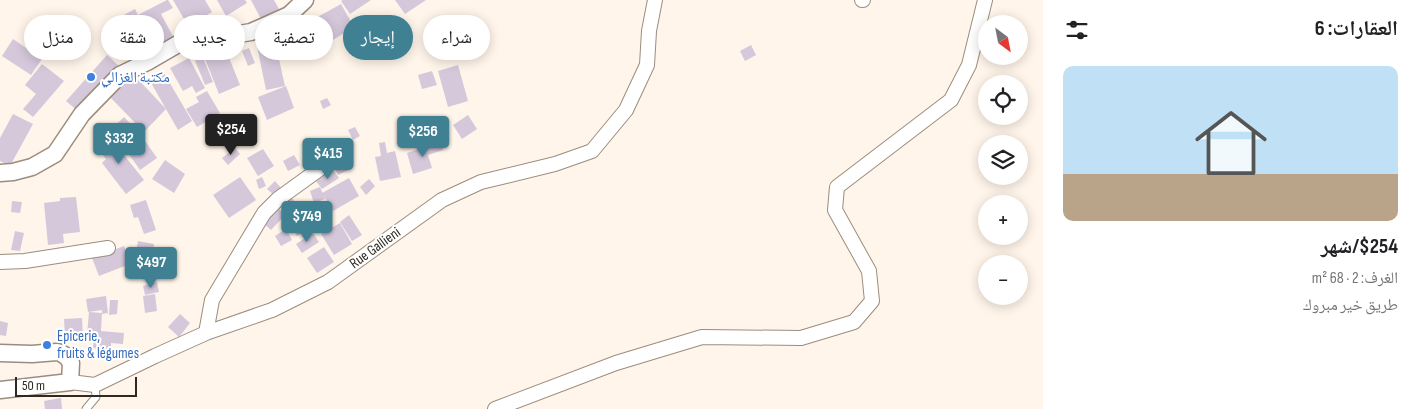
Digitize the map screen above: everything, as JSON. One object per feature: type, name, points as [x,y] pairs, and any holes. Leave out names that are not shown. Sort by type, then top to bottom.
[{"type":"street","points":[[0,173],[32,167],[55,154],[82,114],[120,75],[178,44],[251,32],[289,15],[305,0]]},
{"type":"street","name":"Rue Gallieni","points":[[95,385],[206,333],[272,310],[328,282],[442,200],[481,182],[554,164],[592,151],[626,110],[647,65],[649,31],[655,0]]},
{"type":"street","points":[[494,409],[616,363],[702,337],[801,338],[854,322],[872,301],[869,271],[835,210],[837,187],[951,100],[969,65],[985,0]]},
{"type":"street","points":[[206,333],[212,300],[264,213],[278,200],[325,166]]},
{"type":"street","points":[[0,262],[25,261],[108,248]]},
{"type":"street","points":[[0,353],[61,353],[71,363],[70,382]]},
{"type":"street","points":[[0,390],[70,382],[95,385]]},
{"type":"lane","points":[[86,409],[96,397],[95,385]]},
{"type":"building","points":[[167,0],[173,8],[162,15],[138,15]]},
{"type":"building","points":[[173,0],[205,0],[212,12],[207,15],[182,15]]},
{"type":"building","points":[[217,0],[245,0],[247,3],[228,15],[225,15]]},
{"type":"building","points":[[251,0],[274,0],[279,9],[268,15],[259,15]]},
{"type":"building","points":[[371,0],[350,14],[341,1]]},
{"type":"building","points":[[395,0],[426,0],[405,14]]},
{"type":"building","points":[[341,4],[347,15],[343,15],[343,34],[333,40],[333,15],[321,15]]},
{"type":"building","points":[[135,9],[138,15],[124,15]]},
{"type":"building","points":[[164,20],[174,38],[174,41],[164,46]]},
{"type":"building","points":[[13,39],[24,47],[24,60],[41,60],[31,75],[2,56]]},
{"type":"building","points":[[751,45],[756,55],[745,61],[740,51]]},
{"type":"building","points":[[249,48],[255,63],[248,66],[245,58],[245,50]]},
{"type":"building","points":[[103,60],[112,60],[120,67],[79,112],[66,101]]},
{"type":"building","points":[[185,60],[190,60],[205,88],[196,93],[192,86],[183,91],[170,68]]},
{"type":"building","points":[[195,60],[204,60],[213,82],[205,85]]},
{"type":"building","points":[[205,60],[230,60],[240,85],[219,94]]},
{"type":"building","points":[[260,60],[279,60],[285,86],[266,90]]},
{"type":"building","points":[[42,64],[64,81],[33,117],[23,109],[36,94],[25,85]]},
{"type":"building","points":[[458,65],[468,101],[448,107],[438,71]]},
{"type":"building","points":[[432,71],[437,85],[422,89],[418,75]]},
{"type":"building","points":[[164,73],[192,121],[178,130],[150,81]]},
{"type":"building","points":[[133,74],[166,109],[144,132],[110,97]]},
{"type":"building","points":[[286,86],[294,108],[267,120],[258,97]]},
{"type":"building","points":[[207,91],[220,113],[197,127],[186,109],[199,102],[196,97]]},
{"type":"building","points":[[327,98],[331,105],[323,109],[320,101]]},
{"type":"building","points":[[13,114],[33,124],[10,166],[0,161],[0,138]]},
{"type":"building","points":[[468,115],[477,129],[462,139],[453,125]]},
{"type":"building","points":[[124,117],[139,133],[123,149],[107,133]]},
{"type":"building","points":[[355,127],[360,136],[353,140],[348,130]]},
{"type":"building","points":[[108,135],[144,180],[126,194],[102,163],[106,159],[95,145]]},
{"type":"building","points":[[143,138],[157,158],[140,170],[126,150]]},
{"type":"building","points":[[385,142],[387,153],[395,151],[401,177],[380,181],[375,157],[381,156],[379,143]]},
{"type":"building","points":[[441,142],[443,150],[428,155],[432,168],[413,174],[407,153]]},
{"type":"building","points":[[235,148],[240,154],[228,165],[222,158]]},
{"type":"building","points":[[263,149],[274,166],[258,176],[247,158]]},
{"type":"building","points":[[294,155],[300,165],[288,171],[283,161]]},
{"type":"building","points":[[348,159],[352,168],[338,175],[334,167]]},
{"type":"building","points":[[165,160],[185,174],[174,193],[152,179]]},
{"type":"building","points":[[333,170],[339,178],[322,189],[316,181]]},
{"type":"building","points":[[240,177],[256,200],[229,218],[213,195]]},
{"type":"building","points":[[262,177],[266,186],[259,189],[256,180]]},
{"type":"building","points":[[349,178],[359,196],[333,211],[322,193]]},
{"type":"building","points":[[369,179],[375,186],[366,195],[360,187]]},
{"type":"building","points":[[275,181],[283,190],[276,197],[267,189]]},
{"type":"building","points":[[320,187],[325,199],[314,203],[310,191]]},
{"type":"building","points":[[76,197],[80,232],[63,234],[64,243],[48,245],[44,203],[60,201],[60,198]]},
{"type":"building","points":[[292,198],[296,204],[285,211],[281,205]]},
{"type":"building","points":[[146,200],[156,230],[144,234],[138,217],[134,218],[130,205]]},
{"type":"building","points":[[12,201],[22,202],[20,213],[11,212]]},
{"type":"building","points":[[278,208],[285,215],[271,230],[263,223]]},
{"type":"building","points":[[305,212],[310,219],[306,221],[310,229],[297,236],[288,221]]},
{"type":"building","points":[[318,214],[323,221],[316,226],[311,219]]},
{"type":"building","points":[[349,215],[362,235],[352,241],[340,222]]},
{"type":"building","points":[[340,223],[352,244],[334,255],[321,234]]},
{"type":"building","points":[[286,229],[292,240],[281,246],[275,236]]},
{"type":"building","points":[[15,231],[24,233],[20,251],[11,250]]},
{"type":"building","points":[[313,233],[319,242],[302,253],[296,244]]},
{"type":"building","points":[[138,241],[154,244],[151,260],[135,257]]},
{"type":"building","points":[[124,246],[130,264],[99,276],[92,258]]},
{"type":"building","points":[[324,247],[334,262],[317,273],[307,258]]},
{"type":"building","points":[[157,282],[159,292],[145,295],[143,286]]},
{"type":"building","points":[[155,294],[157,311],[145,313],[143,296]]},
{"type":"building","points":[[106,296],[108,313],[102,314],[102,310],[88,312],[86,299]]},
{"type":"building","points":[[110,300],[118,300],[117,314],[109,315]]},
{"type":"building","points":[[89,312],[102,313],[101,331],[124,333],[123,344],[111,343],[111,350],[93,348],[94,336],[87,335]]},
{"type":"building","points":[[180,314],[190,323],[179,337],[168,327]]},
{"type":"building","points":[[82,318],[83,336],[65,337],[64,319]]},
{"type":"building","points":[[0,321],[8,323],[6,336],[0,335]]},
{"type":"building","points":[[61,398],[62,409],[45,409],[44,401]]},
{"type":"place","name":"مكتبة الغزالي","points":[[91,77]]},
{"type":"place","name":"Epicerie, fruits & légumes","points":[[47,345]]}]
